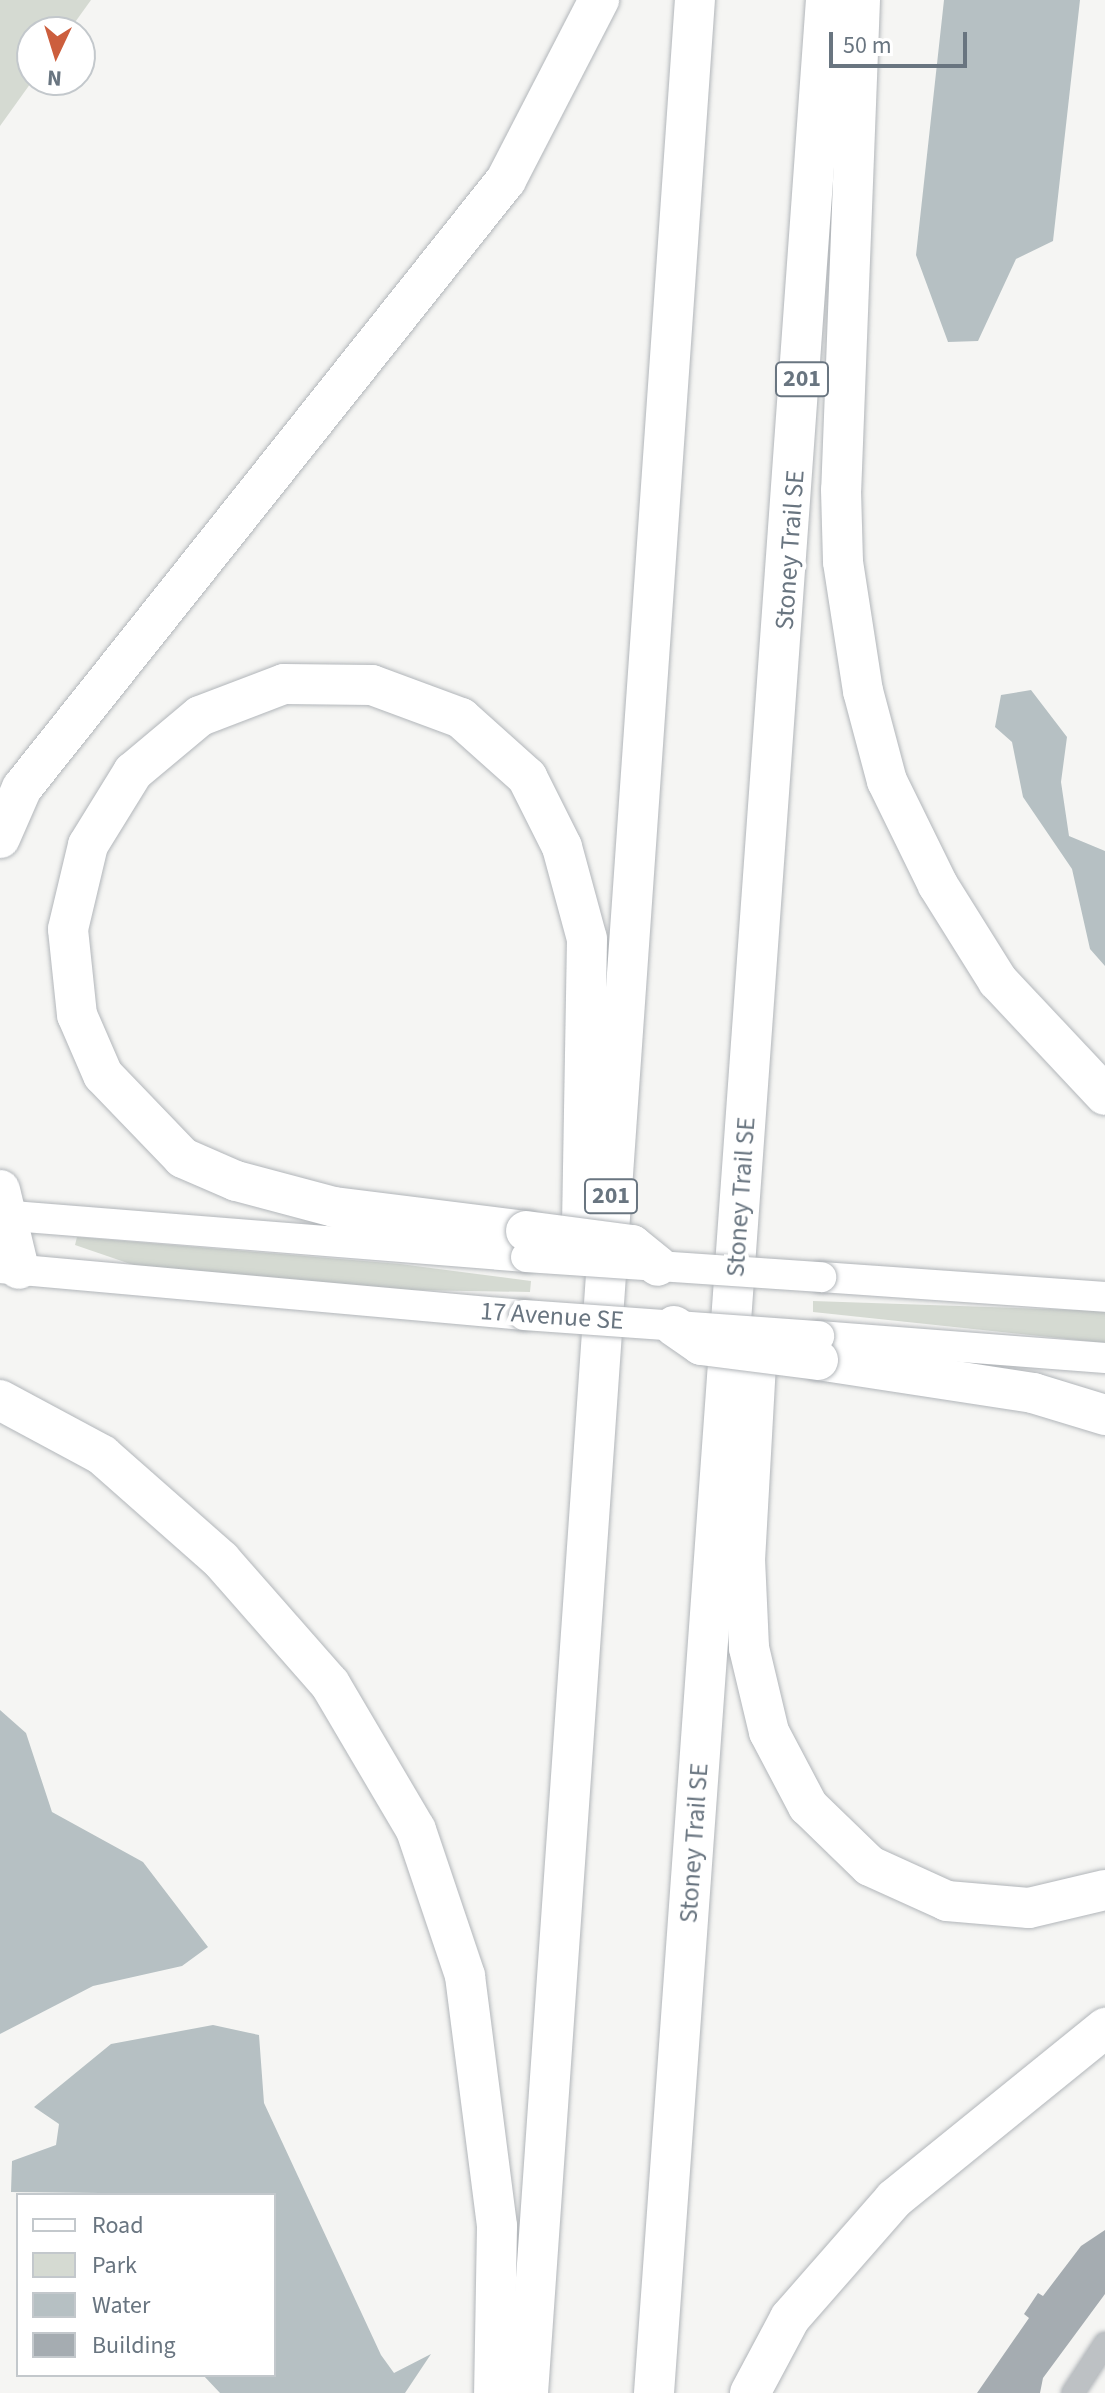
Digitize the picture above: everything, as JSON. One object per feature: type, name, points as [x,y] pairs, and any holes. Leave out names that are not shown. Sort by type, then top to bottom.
[{"type":"highway","points":[[0,838],[22,788],[506,180],[599,0]]},
{"type":"highway","name":"201","points":[[528,2393],[695,0]]},
{"type":"highway","name":"Stoney Trail SE","points":[[654,2393],[826,0]]},
{"type":"highway","points":[[860,0],[841,490],[843,562],[863,691],[887,781],[938,885],[998,981],[1105,1095]]},
{"type":"highway","points":[[563,1871],[551,1820],[584,1197],[587,939],[562,847],[527,777],[461,718],[387,691],[284,684],[200,716],[133,772],[88,845],[68,929],[77,1015],[103,1075],[183,1158],[236,1181],[334,1207],[526,1244],[632,1245],[658,1266]]},
{"type":"highway","points":[[773,757],[784,789],[745,1559],[754,1692],[808,1806],[836,1839],[906,1888],[947,1901],[1029,1908],[1105,1890]]},
{"type":"highway","points":[[1,1207],[10,1269]]},
{"type":"highway","points":[[674,1326],[701,1345],[819,1348],[1033,1393],[1105,1415]]},
{"type":"highway","points":[[0,1400],[102,1455],[221,1560],[330,1684],[416,1830],[465,1976],[497,2226],[494,2393]]},
{"type":"highway","points":[[750,2393],[790,2318],[894,2199],[1105,2028]]},
{"type":"main road","points":[[1,1207],[526,1244]]},
{"type":"main road","points":[[658,1266],[1105,1297]]},
{"type":"main road","name":"17 Avenue SE","points":[[10,1269],[674,1326]]},
{"type":"main road","points":[[819,1348],[1105,1358]]},
{"type":"street","points":[[1073,2393],[1105,2344]]},
{"type":"green space","points":[[0,0],[91,0],[80,16],[16,16],[16,96],[22,96],[0,126]]},
{"type":"green space","points":[[77,1237],[400,1264],[531,1281],[530,1292],[355,1289],[145,1269],[75,1245]]},
{"type":"green space","points":[[813,1301],[1105,1311],[1105,1343],[813,1312]]},
{"type":"water","points":[[944,0],[1080,0],[1053,241],[1016,259],[978,341],[948,342],[916,255]]},
{"type":"water","points":[[1031,690],[1067,737],[1061,782],[1069,836],[1105,851],[1105,966],[1090,949],[1072,869],[1023,797],[1012,742],[995,727],[1001,695]]},
{"type":"water","points":[[0,1710],[26,1733],[52,1812],[143,1862],[208,1947],[182,1966],[93,1986],[0,2034]]},
{"type":"water","points":[[213,2025],[259,2035],[264,2103],[381,2355],[394,2373],[431,2354],[405,2393],[220,2393],[205,2377],[276,2377],[276,2193],[11,2192],[12,2161],[56,2145],[59,2124],[34,2107],[111,2044]]},
{"type":"building","points":[[1105,2230],[1105,2294],[1043,2378],[1040,2393],[977,2393],[1029,2318],[1024,2314],[1038,2293],[1043,2296],[1081,2246]]}]
